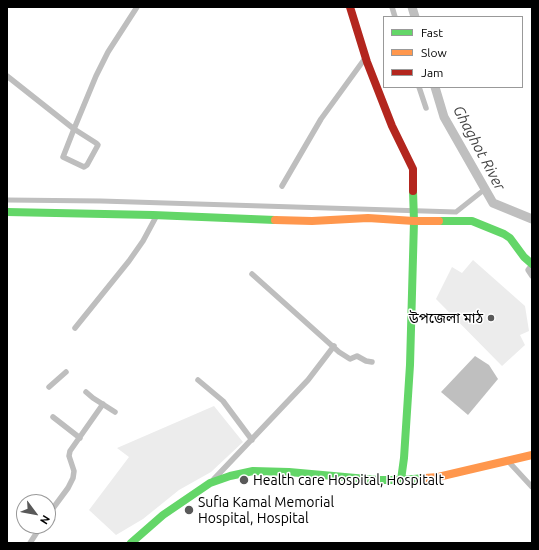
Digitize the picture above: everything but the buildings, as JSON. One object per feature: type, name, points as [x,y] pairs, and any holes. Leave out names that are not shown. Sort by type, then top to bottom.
[{"type":"main road","points":[[350,7],[366,57],[392,126],[413,170],[414,220],[410,365],[404,458],[401,480]]},
{"type":"main road","points":[[7,212],[157,215],[312,221],[368,218],[472,221],[504,234],[510,238],[532,265]]},
{"type":"main road","points":[[131,543],[185,500],[210,484],[230,476],[253,471],[289,472],[378,480],[401,480],[438,477],[532,455]]},
{"type":"street","points":[[7,76],[74,129],[98,145],[87,165],[84,167],[63,157],[74,129],[96,76],[108,52],[137,7]]},
{"type":"street","points":[[282,186],[321,119],[366,57]]},
{"type":"street","points":[[419,88],[426,108]]},
{"type":"street","points":[[75,328],[129,261],[143,241],[157,215]]},
{"type":"street","points":[[532,265],[528,270],[532,276]]},
{"type":"street","points":[[252,274],[340,352],[350,359],[357,356],[366,361],[372,362]]},
{"type":"street","points":[[210,484],[308,380],[334,346]]},
{"type":"street","points":[[49,387],[66,372]]},
{"type":"street","points":[[198,380],[223,402],[252,440]]},
{"type":"street","points":[[86,392],[115,412]]},
{"type":"street","points":[[56,504],[68,488],[74,471],[69,456],[70,451],[103,404]]},
{"type":"street","points":[[53,417],[80,438]]},
{"type":"street","points":[[508,461],[532,487]]},
{"type":"street","points":[[30,543],[36,534]]},
{"type":"shaded area","name":"উপজেলা মাঠ","points":[[473,260],[525,306],[529,331],[520,335],[525,345],[502,366],[436,299],[452,267],[462,273]]},
{"type":"shaded area","points":[[475,356],[489,365],[498,379],[468,415],[441,392]]},
{"type":"shaded area","points":[[214,406],[243,442],[211,472],[179,490],[143,519],[116,535],[89,510],[129,457],[117,448]]},
{"type":"waterway","name":"Ghaghot River","points":[[412,7],[415,16]]},
{"type":"waterway","name":"Ghaghot River","points":[[435,88],[444,117],[493,203],[532,219]]},
{"type":"waterway","points":[[7,200],[101,201],[456,212],[485,189]]},
{"type":"traffic: fast","points":[[401,480],[404,458],[410,365],[414,221],[413,191]]},
{"type":"traffic: fast","points":[[7,212],[153,215],[275,220]]},
{"type":"traffic: fast","points":[[439,221],[472,221],[504,234],[510,238],[524,257],[532,264]]},
{"type":"traffic: fast","points":[[131,543],[163,515],[210,483],[230,476],[253,471],[289,472],[378,480],[425,478]]},
{"type":"traffic: slow","points":[[275,220],[312,221],[368,218],[439,221]]},
{"type":"traffic: slow","points":[[425,478],[438,477],[532,455]]},
{"type":"traffic: jam","points":[[350,7],[367,62],[392,126],[413,169],[413,191]]},
{"type":"place","name":"উপজেলা মাঠ","points":[[491,318]]},
{"type":"place","name":"Health care Hospital, Hospitalt","points":[[244,480]]},
{"type":"place","name":"Sufia Kamal Memorial Hospital, Hospital","points":[[189,510]]}]
